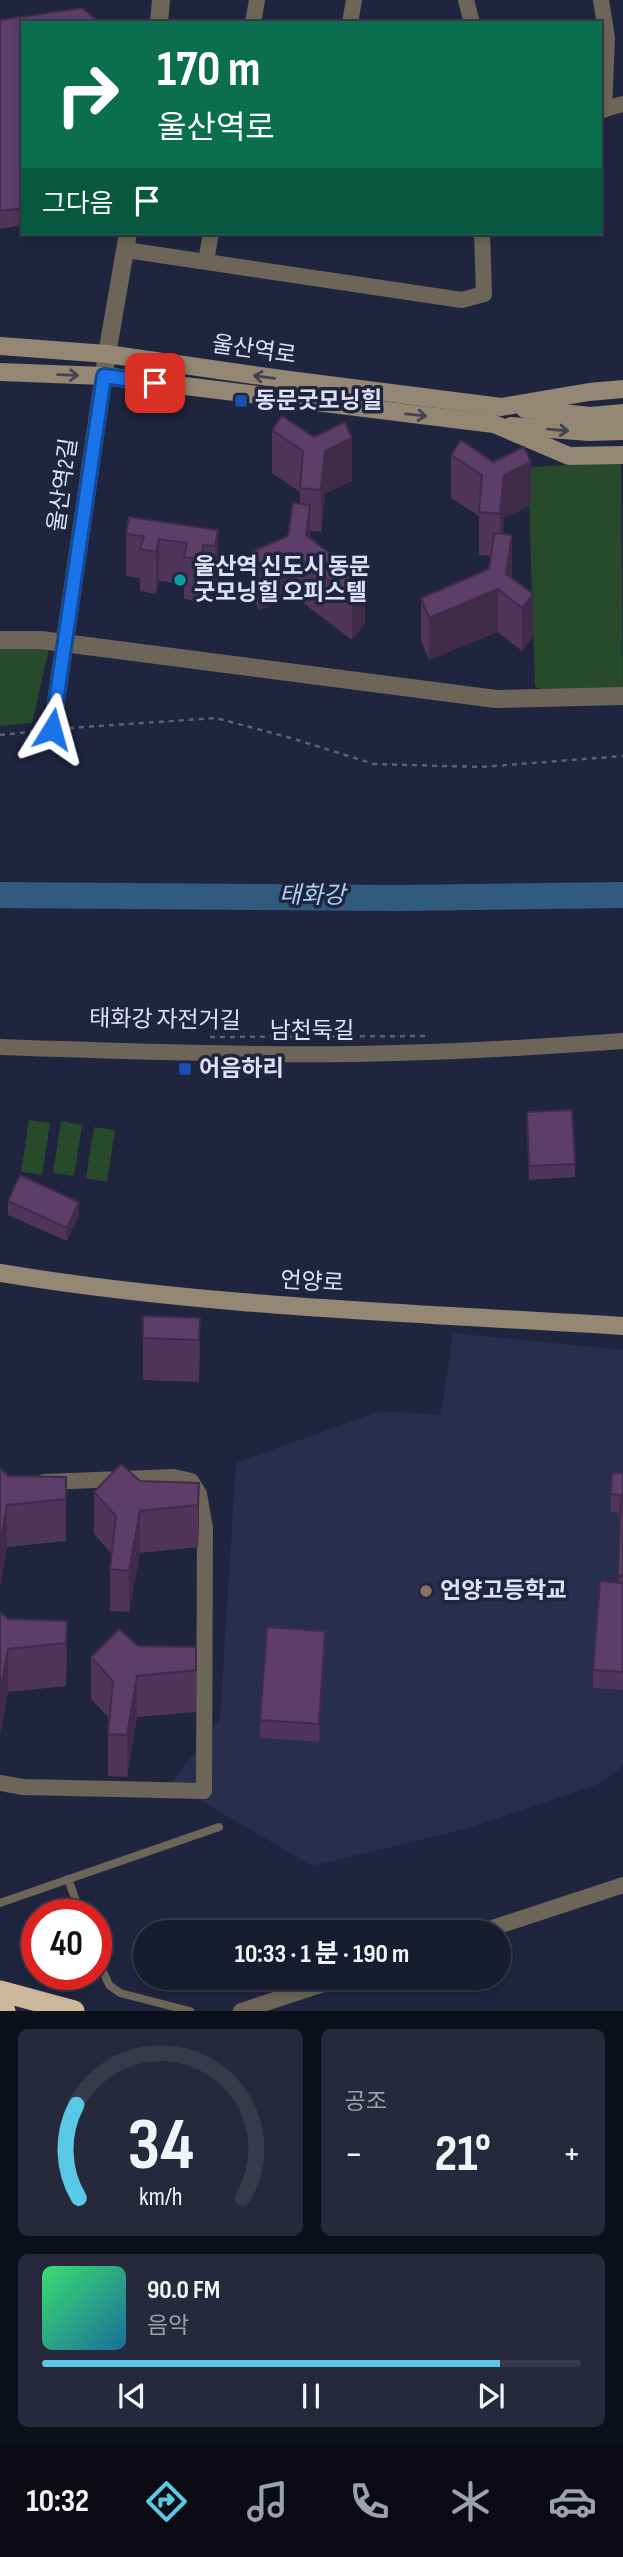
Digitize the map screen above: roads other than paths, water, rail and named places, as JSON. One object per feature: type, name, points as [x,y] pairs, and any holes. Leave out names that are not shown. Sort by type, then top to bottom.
[{"type":"highway","points":[[0,1991],[74,2011]]},
{"type":"main road","name":"울산역로","points":[[0,346],[107,354],[501,407],[590,416],[623,413]]},
{"type":"main road","name":"울산역로","points":[[0,372],[104,376],[494,424],[589,432],[623,431]]},
{"type":"main road","name":"울산역로","points":[[501,407],[623,388]]},
{"type":"main road","name":"울산역로","points":[[494,424],[569,456],[623,455]]},
{"type":"main road","name":"언양로","points":[[0,1273],[88,1287],[232,1302],[623,1326]]},
{"type":"street","points":[[159,21],[161,0]]},
{"type":"street","points":[[253,21],[257,0]]},
{"type":"street","points":[[350,21],[354,0]]},
{"type":"street","points":[[466,0],[471,21]]},
{"type":"street","points":[[601,0],[615,36],[602,110],[623,104]]},
{"type":"street","points":[[206,261],[211,235]]},
{"type":"street","name":"울산역2길","points":[[52,729],[107,354],[127,241],[206,261],[462,300],[484,294],[482,235]]},
{"type":"street","points":[[0,640],[41,640],[496,699],[623,696]]},
{"type":"street","name":"남천둑길","points":[[0,1047],[262,1055],[498,1051],[623,1041]]},
{"type":"street","points":[[0,1783],[23,1787],[204,1791],[205,1528],[199,1494],[191,1481],[174,1477],[27,1483]]},
{"type":"street","points":[[511,1922],[623,1885]]},
{"type":"street","points":[[241,2011],[305,1990]]},
{"type":"lane","points":[[0,1903],[219,1827]]},
{"type":"lane","points":[[68,1879],[75,1899]]},
{"type":"lane","points":[[112,1987],[120,1993],[190,2011]]},
{"type":"waterway","name":"태화강","points":[[0,895],[398,898],[623,895]]},
{"type":"place","name":"동문굿모닝힐","points":[[241,401]]},
{"type":"place","name":"울산역 신도시 동문 굿모닝힐 오피스텔","points":[[180,580]]},
{"type":"place","name":"어음하리","points":[[185,1069]]},
{"type":"place","name":"언양고등학교","points":[[426,1591]]}]
